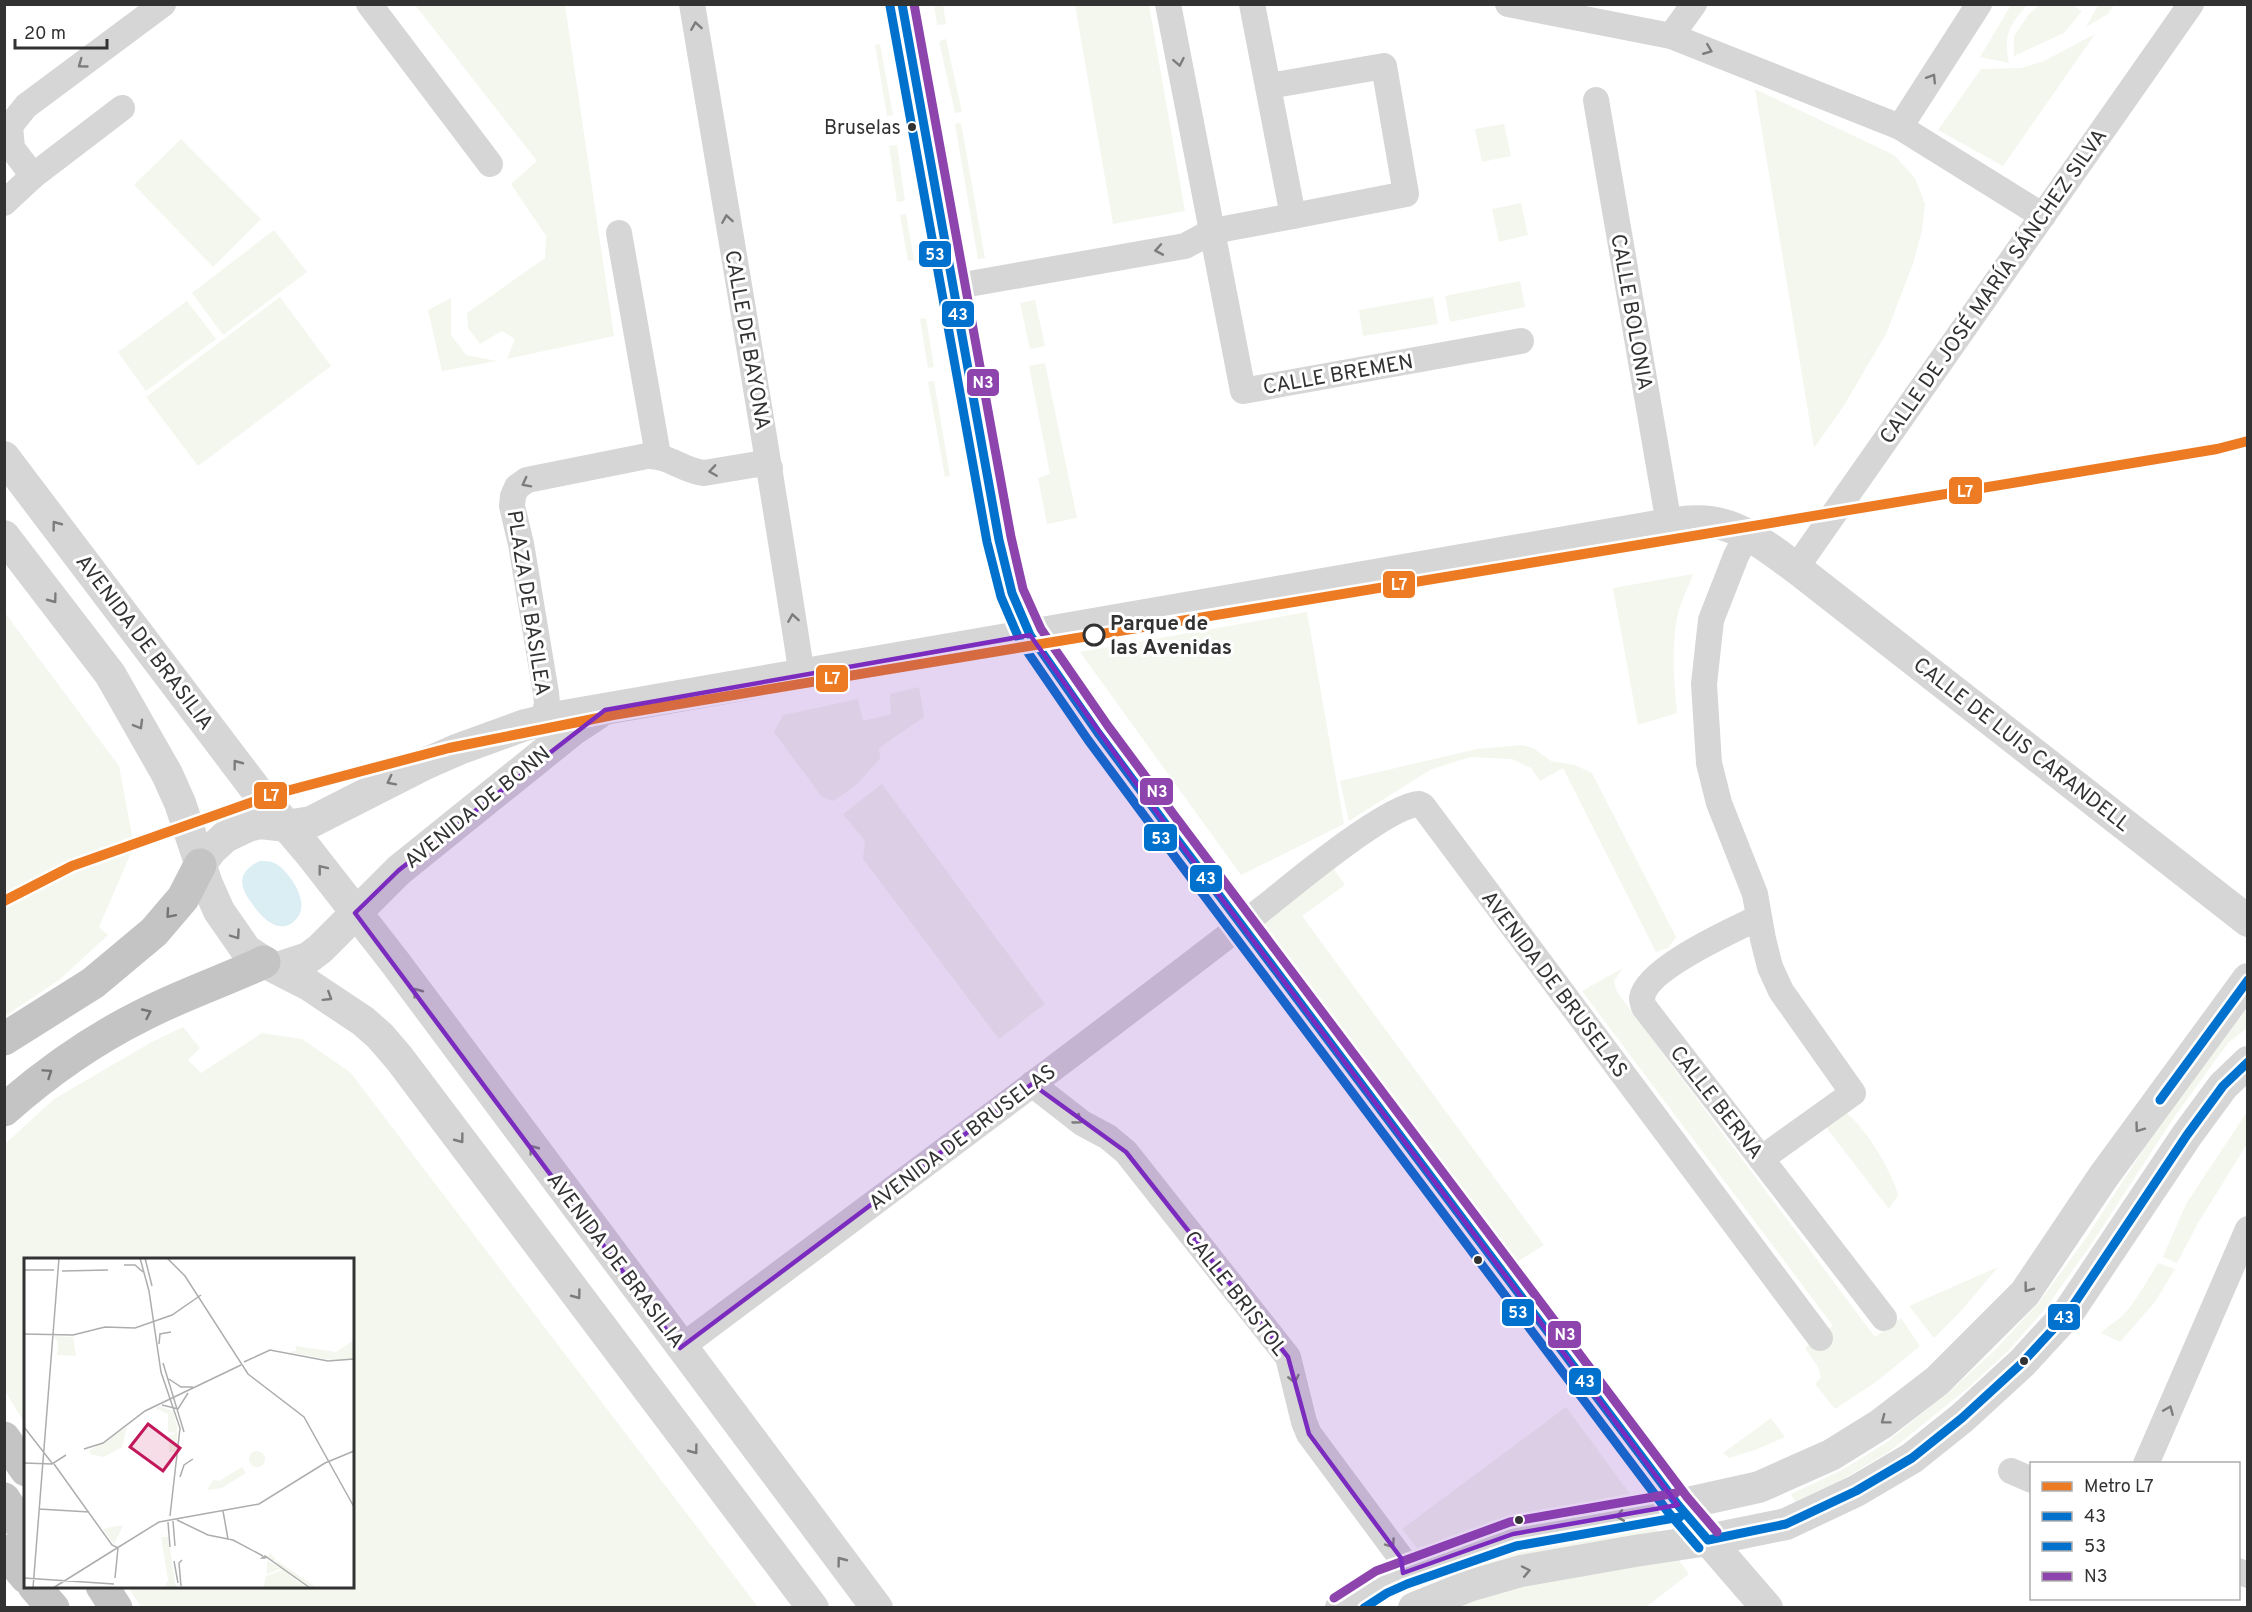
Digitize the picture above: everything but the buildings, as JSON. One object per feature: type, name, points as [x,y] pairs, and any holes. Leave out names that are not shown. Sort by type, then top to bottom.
[{"type":"highway","points":[[4,1039],[93,983],[154,932],[183,898],[200,865]]},
{"type":"highway","points":[[4,1110],[38,1080],[96,1041],[141,1015],[271,965]]},
{"type":"highway","points":[[4,1438],[24,1467]]},
{"type":"highway","points":[[4,1499],[24,1530]]},
{"type":"highway","points":[[4,1551],[24,1575]]},
{"type":"highway","points":[[35,1588],[53,1608]]},
{"type":"highway","points":[[60,1588],[72,1608]]},
{"type":"highway","points":[[103,1588],[116,1608]]},
{"type":"street","points":[[33,176],[12,148],[10,126],[26,106],[163,4]]},
{"type":"street","points":[[369,4],[490,164]]},
{"type":"street","name":"CALLE DE BAYONA","points":[[692,4],[749,356],[770,468],[802,676]]},
{"type":"street","points":[[902,4],[1000,549],[1012,593],[1030,635],[1098,734],[1678,1505],[1767,1608]]},
{"type":"street","name":"CALLE BREMEN","points":[[1168,4],[1243,391],[1521,340]]},
{"type":"street","points":[[1252,4],[1293,216]]},
{"type":"street","points":[[1508,4],[1671,36],[1900,127],[2043,216]]},
{"type":"street","points":[[1671,36],[1694,4]]},
{"type":"street","points":[[1900,127],[1979,4]]},
{"type":"street","name":"CALLE DE JOSÉ MARÍA SÁNCHEZ SILVA","points":[[1796,568],[2191,4]]},
{"type":"street","points":[[952,286],[1185,246],[1213,231],[1406,194],[1384,66],[1269,86]]},
{"type":"street","name":"CALLE BOLONIA","points":[[1596,100],[1669,524]]},
{"type":"street","points":[[4,203],[33,176],[122,108]]},
{"type":"street","points":[[619,233],[658,455],[696,472],[704,473],[758,464],[770,468]]},
{"type":"street","name":"PLAZA DE BASILEA","points":[[543,721],[547,703],[546,693],[521,544],[512,506],[513,496],[517,487],[527,480],[658,455]]},
{"type":"street","name":"AVENIDA DE BRASILIA","points":[[4,457],[257,791],[287,826]]},
{"type":"street","name":"AVENIDA DE BONN","points":[[287,826],[311,822],[329,814],[459,749],[504,732],[543,721],[1669,524],[1709,521],[1726,525],[1747,535]]},
{"type":"street","points":[[1747,535],[1736,556],[1711,620],[1705,674],[1705,720],[1709,764],[1719,803],[1755,894],[1758,918],[1770,967],[1781,991],[1853,1093],[1761,1159]]},
{"type":"street","name":"CALLE DE LUIS CARANDELL","points":[[1747,535],[1796,568],[2247,921]]},
{"type":"street","points":[[4,536],[110,674],[176,794],[200,865],[219,911],[246,950],[340,1005],[380,1036],[813,1608]]},
{"type":"street","name":"AVENIDA DE BONN","points":[[355,913],[399,870],[574,729],[606,710]]},
{"type":"street","name":"AVENIDA DE BRUSELAS","points":[[680,1348],[1242,925],[1348,842],[1406,807],[1419,804],[1423,806],[1820,1338]]},
{"type":"street","points":[[200,865],[225,837],[248,826],[260,824],[287,826],[328,875],[355,913],[308,958],[271,965]]},
{"type":"street","name":"AVENIDA DE BRASILIA","points":[[355,913],[394,961],[680,1348],[877,1608]]},
{"type":"street","name":"CALLE BERNA","points":[[1758,918],[1686,955],[1650,982],[1642,997],[1644,1007],[1884,1318]]},
{"type":"street","points":[[1341,1608],[1381,1582],[1513,1534],[1678,1505],[1759,1487],[1831,1455],[1881,1424],[1937,1381],[2025,1293],[2103,1177],[2247,979]]},
{"type":"street","points":[[1414,1608],[1469,1586],[1521,1571],[1708,1540],[1786,1524],[1856,1491],[1912,1458],[1962,1418],[2022,1363],[2068,1313],[2187,1135],[2223,1086],[2247,1062]]},
{"type":"street","name":"CALLE BRISTOL","points":[[1032,1084],[1082,1123],[1108,1137],[1125,1152],[1288,1357],[1309,1434],[1401,1558],[1403,1573]]},
{"type":"street","points":[[2147,1462],[2247,1229]]},
{"type":"highlighted area","points":[[1030,635],[1164,822],[1678,1505],[1513,1534],[1403,1573],[1401,1558],[1309,1434],[1288,1357],[1126,1152],[1032,1084],[680,1348],[355,913],[399,870],[605,710]]},
{"type":"shaded area","points":[[415,5],[565,5],[614,336],[507,359],[515,339],[502,331],[480,344],[468,328],[467,313],[545,258],[546,236],[511,184],[537,161]]},
{"type":"shaded area","points":[[934,5],[943,5],[946,24],[937,25]]},
{"type":"shaded area","points":[[1075,5],[1149,5],[1185,211],[1113,224]]},
{"type":"shaded area","points":[[2011,5],[2027,5],[2009,31],[2007,54],[2009,63],[1980,57]]},
{"type":"shaded area","points":[[2039,5],[2072,5],[2082,11],[2064,33],[2014,56],[2014,36],[2029,14]]},
{"type":"shaded area","points":[[2098,5],[2114,5],[2108,14],[2086,27]]},
{"type":"shaded area","points":[[2095,34],[2003,166],[1938,130],[1981,69],[2021,68],[2044,61]]},
{"type":"shaded area","points":[[946,39],[962,112],[955,113],[939,41]]},
{"type":"shaded area","points":[[880,44],[893,115],[887,116],[875,45]]},
{"type":"shaded area","points":[[1755,89],[1894,155],[1915,178],[1925,204],[1922,231],[1913,264],[1886,334],[1843,407],[1814,448]]},
{"type":"shaded area","points":[[961,123],[985,258],[978,259],[955,124]]},
{"type":"shaded area","points":[[1504,124],[1511,156],[1482,162],[1475,129]]},
{"type":"shaded area","points":[[181,139],[261,219],[213,267],[134,185]]},
{"type":"shaded area","points":[[897,145],[905,201],[897,202],[889,146]]},
{"type":"shaded area","points":[[1521,203],[1528,235],[1499,242],[1492,209]]},
{"type":"shaded area","points":[[906,214],[914,260],[908,261],[900,215]]},
{"type":"shaded area","points":[[274,230],[307,272],[223,335],[192,293]]},
{"type":"shaded area","points":[[1520,281],[1525,307],[1450,322],[1445,296]]},
{"type":"shaded area","points":[[280,297],[331,366],[198,466],[146,397]]},
{"type":"shaded area","points":[[1433,297],[1438,324],[1363,336],[1359,310]]},
{"type":"shaded area","points":[[451,298],[451,335],[466,355],[497,361],[442,371],[428,310]]},
{"type":"shaded area","points":[[1035,300],[1045,346],[1030,349],[1020,303]]},
{"type":"shaded area","points":[[187,301],[216,339],[146,391],[118,352]]},
{"type":"shaded area","points":[[926,318],[934,367],[928,368],[920,319]]},
{"type":"shaded area","points":[[1045,363],[1077,518],[1047,524],[1038,478],[1050,474],[1029,366]]},
{"type":"shaded area","points":[[934,381],[950,476],[945,477],[928,382]]},
{"type":"shaded area","points":[[1693,574],[1680,607],[1675,630],[1674,666],[1677,713],[1638,725],[1613,588]]},
{"type":"shaded area","points":[[1307,612],[1344,824],[1241,875],[1080,652]]},
{"type":"shaded area","points":[[5,613],[119,766],[134,846],[99,927],[108,935],[59,980],[5,1016]]},
{"type":"shaded area","points":[[919,687],[924,717],[879,748],[880,759],[855,786],[833,801],[822,797],[774,732],[783,715],[858,699],[863,721],[891,714],[890,694]]},
{"type":"shaded area","points":[[1522,745],[1533,748],[1551,761],[1575,765],[1592,773],[1676,937],[1668,948],[1656,952],[1563,768],[1540,781],[1531,768],[1512,759],[1470,757],[1430,770],[1349,821],[1340,781],[1477,749]]},
{"type":"shaded area","points":[[882,784],[1045,1004],[999,1039],[863,859],[865,841],[843,814]]},
{"type":"shaded area","points":[[260,861],[278,865],[293,882],[300,896],[301,911],[292,923],[286,926],[279,926],[267,920],[245,892],[242,880],[244,875],[252,865]]},
{"type":"shaded area","points":[[1331,865],[1345,885],[1302,916],[1544,1245],[1507,1268],[1253,929]]},
{"type":"shaded area","points":[[1623,968],[1614,981],[1617,992],[1875,1337],[1901,1318],[1920,1346],[1876,1382],[1835,1409],[1815,1384],[1821,1377],[1818,1367],[1805,1348],[1833,1326],[1582,991]]},
{"type":"shaded area","points":[[2244,1010],[2247,1013],[2247,1028],[2228,1043],[2175,1116],[2090,1246],[2046,1308],[2009,1350],[1967,1389],[1890,1451],[1843,1479],[1795,1502],[1791,1494],[1842,1470],[1887,1442],[1950,1391],[1996,1349],[2040,1301],[2086,1238],[2205,1054]]},
{"type":"shaded area","points":[[183,1027],[200,1048],[188,1060],[201,1073],[262,1033],[302,1039],[350,1072],[758,1607],[141,1607],[129,1588],[354,1588],[354,1258],[24,1258],[24,1422],[5,1391],[5,1144],[54,1099],[150,1043]]},
{"type":"shaded area","points":[[1845,1112],[1869,1138],[1895,1185],[1898,1195],[1889,1209],[1826,1127]]},
{"type":"shaded area","points":[[2247,1112],[2247,1144],[2198,1223],[2177,1263],[2163,1257],[2186,1204]]},
{"type":"shaded area","points":[[2158,1263],[2175,1269],[2155,1302],[2120,1342],[2101,1333],[2128,1309]]},
{"type":"shaded area","points":[[1998,1267],[1960,1312],[1934,1338],[1909,1306]]},
{"type":"shaded area","points":[[1566,1407],[1689,1574],[1646,1607],[1463,1607],[1402,1529]]},
{"type":"shaded area","points":[[1771,1418],[1785,1437],[1729,1458],[1723,1453]]},
{"type":"metro line","name":"L7","points":[[4,901],[72,866],[275,794],[449,748],[613,715],[2217,449],[2248,441]]},
{"type":"transit line","name":"43","points":[[902,4],[999,540],[1012,593],[1030,635],[1098,733],[1164,822],[1678,1505],[1708,1540],[1786,1524],[1856,1491],[1912,1458],[1962,1418],[2022,1363],[2068,1313],[2187,1135],[2223,1086],[2248,1062]]},
{"type":"transit line","name":"N3","points":[[914,4],[1011,537],[1023,589],[1041,629],[1108,726],[1174,815],[1687,1497],[1717,1532]]},
{"type":"transit line","name":"53","points":[[890,6],[987,542],[1001,597],[1020,641],[1088,740],[1154,829],[1668,1512],[1699,1548]]},
{"type":"transit line","name":"43","points":[[2160,1100],[2248,980]]},
{"type":"transit line","name":"N3","points":[[1334,1598],[1376,1571],[1510,1522],[1676,1493]]},
{"type":"transit line","name":"53","points":[[1364,1608],[1387,1593],[1407,1584],[1516,1546],[1680,1517]]},
{"type":"place","name":"Bruselas","points":[[912,127]]},
{"type":"place","name":"Parque de las Avenidas","points":[[1094,635]]}]
